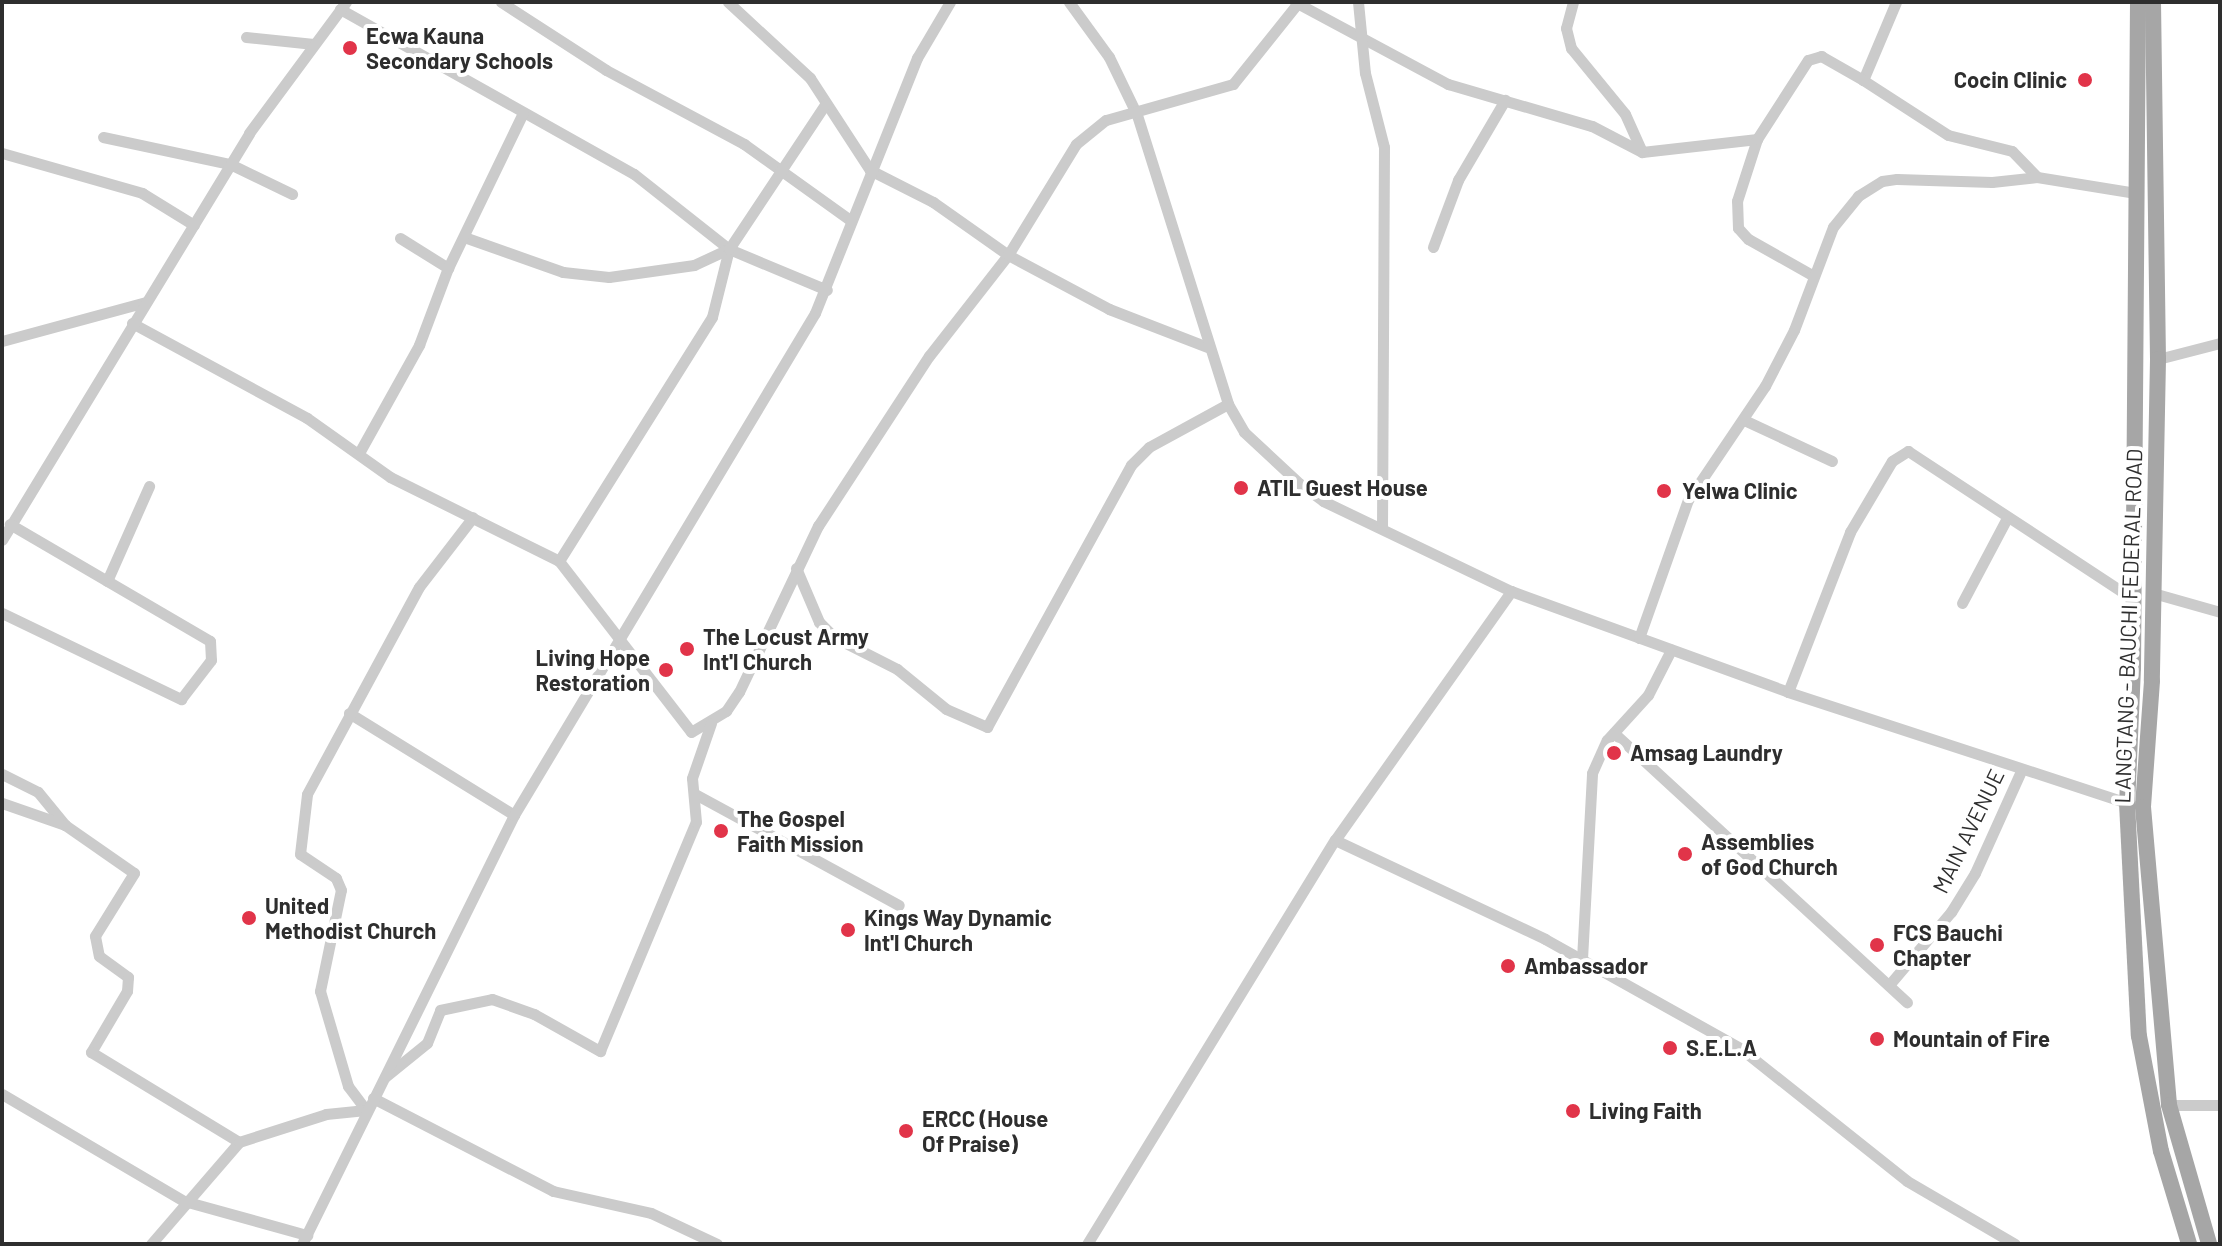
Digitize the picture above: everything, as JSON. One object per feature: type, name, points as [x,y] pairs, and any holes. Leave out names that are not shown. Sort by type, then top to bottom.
[{"type":"main road","points":[[2138,2],[2130,597],[2139,1036],[2161,1151],[2189,1244]]},
{"type":"main road","name":"LANGTANG - BAUCHI FEDERAL ROAD","points":[[2153,2],[2158,359],[2153,593],[2135,805],[2169,1105],[2209,1244]]},
{"type":"street","points":[[501,2],[783,172],[850,220]]},
{"type":"street","points":[[728,2],[791,57],[870,170],[933,202],[1008,255],[1109,309],[1207,347]]},
{"type":"street","points":[[2,1094],[184,1201],[305,1240],[381,1079],[514,815],[827,290],[850,220],[917,58],[950,2]]},
{"type":"street","points":[[1069,2],[1109,57],[1136,111],[1207,347],[1228,404],[1244,432],[1300,484],[1323,501],[1511,591],[1788,692],[2135,805]]},
{"type":"street","points":[[1358,2],[1361,42],[1384,147],[1382,528]]},
{"type":"street","points":[[1573,2],[1566,28],[1571,48],[1625,114],[1642,152]]},
{"type":"street","points":[[1863,80],[1896,2]]},
{"type":"street","points":[[132,323],[284,404],[390,477],[559,561],[622,637],[682,727],[691,732],[712,721],[739,692],[796,568],[929,356],[1008,255],[1076,144],[1106,120],[1233,84],[1296,3],[1361,42],[1448,84],[1592,126],[1642,152],[1757,139]]},
{"type":"street","points":[[2,540],[66,440],[132,323],[230,164],[343,6],[523,113],[634,174],[729,249],[827,290]]},
{"type":"street","points":[[246,37],[314,44]]},
{"type":"street","points":[[1812,275],[1738,228],[1737,201],[1757,139],[1808,60],[1821,56],[1948,135],[2012,151],[2037,177]]},
{"type":"street","points":[[1433,247],[1458,180],[1505,100]]},
{"type":"street","points":[[559,561],[712,317],[729,249],[826,103]]},
{"type":"street","points":[[359,453],[419,345],[448,268],[523,113]]},
{"type":"street","points":[[103,137],[230,164],[292,194]]},
{"type":"street","points":[[2,153],[142,193],[194,225]]},
{"type":"street","points":[[1639,638],[1688,500],[1744,420],[1794,330],[1812,275],[1833,227],[1858,196],[1882,181],[1992,182],[2037,177],[2136,193]]},
{"type":"street","points":[[464,237],[563,272],[609,277],[694,265],[729,249]]},
{"type":"street","points":[[400,238],[448,268]]},
{"type":"street","points":[[2,341],[146,302]]},
{"type":"street","points":[[2158,359],[2220,343]]},
{"type":"street","points":[[796,568],[819,622],[834,637],[897,669],[946,709],[987,727],[1131,465],[1156,442],[1228,404]]},
{"type":"street","points":[[1744,420],[1832,461]]},
{"type":"street","points":[[1788,692],[1825,584],[1892,461],[1908,451],[2130,597]]},
{"type":"street","points":[[107,581],[149,486]]},
{"type":"street","points":[[366,1110],[348,1086],[320,991],[341,890],[336,878],[300,854],[307,794],[419,587],[473,517]]},
{"type":"street","points":[[1962,603],[2007,518]]},
{"type":"street","points":[[2,613],[172,697],[188,697],[211,660],[210,641],[10,524]]},
{"type":"street","points":[[1087,1244],[1335,840],[1511,591]]},
{"type":"street","points":[[2153,593],[2220,612]]},
{"type":"street","points":[[1582,959],[1592,773],[1614,733],[1648,695],[1671,650]]},
{"type":"street","points":[[349,713],[514,815]]},
{"type":"street","points":[[381,1079],[427,1043],[440,1010],[492,999],[534,1014],[600,1051],[696,822],[695,764],[712,721]]},
{"type":"street","points":[[1614,733],[1907,1002]]},
{"type":"street","name":"MAIN AVENUE","points":[[1889,985],[1951,912],[1975,873],[2022,769]]},
{"type":"street","points":[[2,774],[38,792],[65,825]]},
{"type":"street","points":[[695,794],[899,905]]},
{"type":"street","points":[[2,803],[65,825],[134,873],[95,936],[99,956],[128,977],[127,991],[91,1052],[239,1142]]},
{"type":"street","points":[[1335,840],[1582,959],[1759,1060],[1907,1181],[2015,1244]]},
{"type":"street","points":[[373,1098],[553,1191],[651,1213],[717,1244]]},
{"type":"street","points":[[2169,1105],[2220,1105]]},
{"type":"street","points":[[151,1244],[184,1201],[239,1142],[326,1114],[366,1110]]},
{"type":"place","name":"Ecwa Kauna Secondary Schools","points":[[350,48]]},
{"type":"place","name":"Cocin Clinic","points":[[2085,80]]},
{"type":"place","name":"ATIL Guest House","points":[[1241,488]]},
{"type":"place","name":"Yelwa Clinic","points":[[1664,491]]},
{"type":"place","name":"The Locust Army Int'l Church","points":[[687,649]]},
{"type":"place","name":"Living Hope Restoration","points":[[666,670]]},
{"type":"place","name":"Amsag Laundry","points":[[1614,753]]},
{"type":"place","name":"The Gospel Faith Mission","points":[[721,831]]},
{"type":"place","name":"Assemblies of God Church","points":[[1685,854]]},
{"type":"place","name":"United Methodist Church","points":[[249,918]]},
{"type":"place","name":"Kings Way Dynamic Int'l Church","points":[[848,930]]},
{"type":"place","name":"FCS Bauchi Chapter","points":[[1877,945]]},
{"type":"place","name":"Ambassador","points":[[1508,966]]},
{"type":"place","name":"Mountain of Fire","points":[[1877,1039]]},
{"type":"place","name":"S.E.L.A","points":[[1670,1048]]},
{"type":"place","name":"Living Faith","points":[[1573,1111]]},
{"type":"place","name":"ERCC (House Of Praise)","points":[[906,1131]]}]
